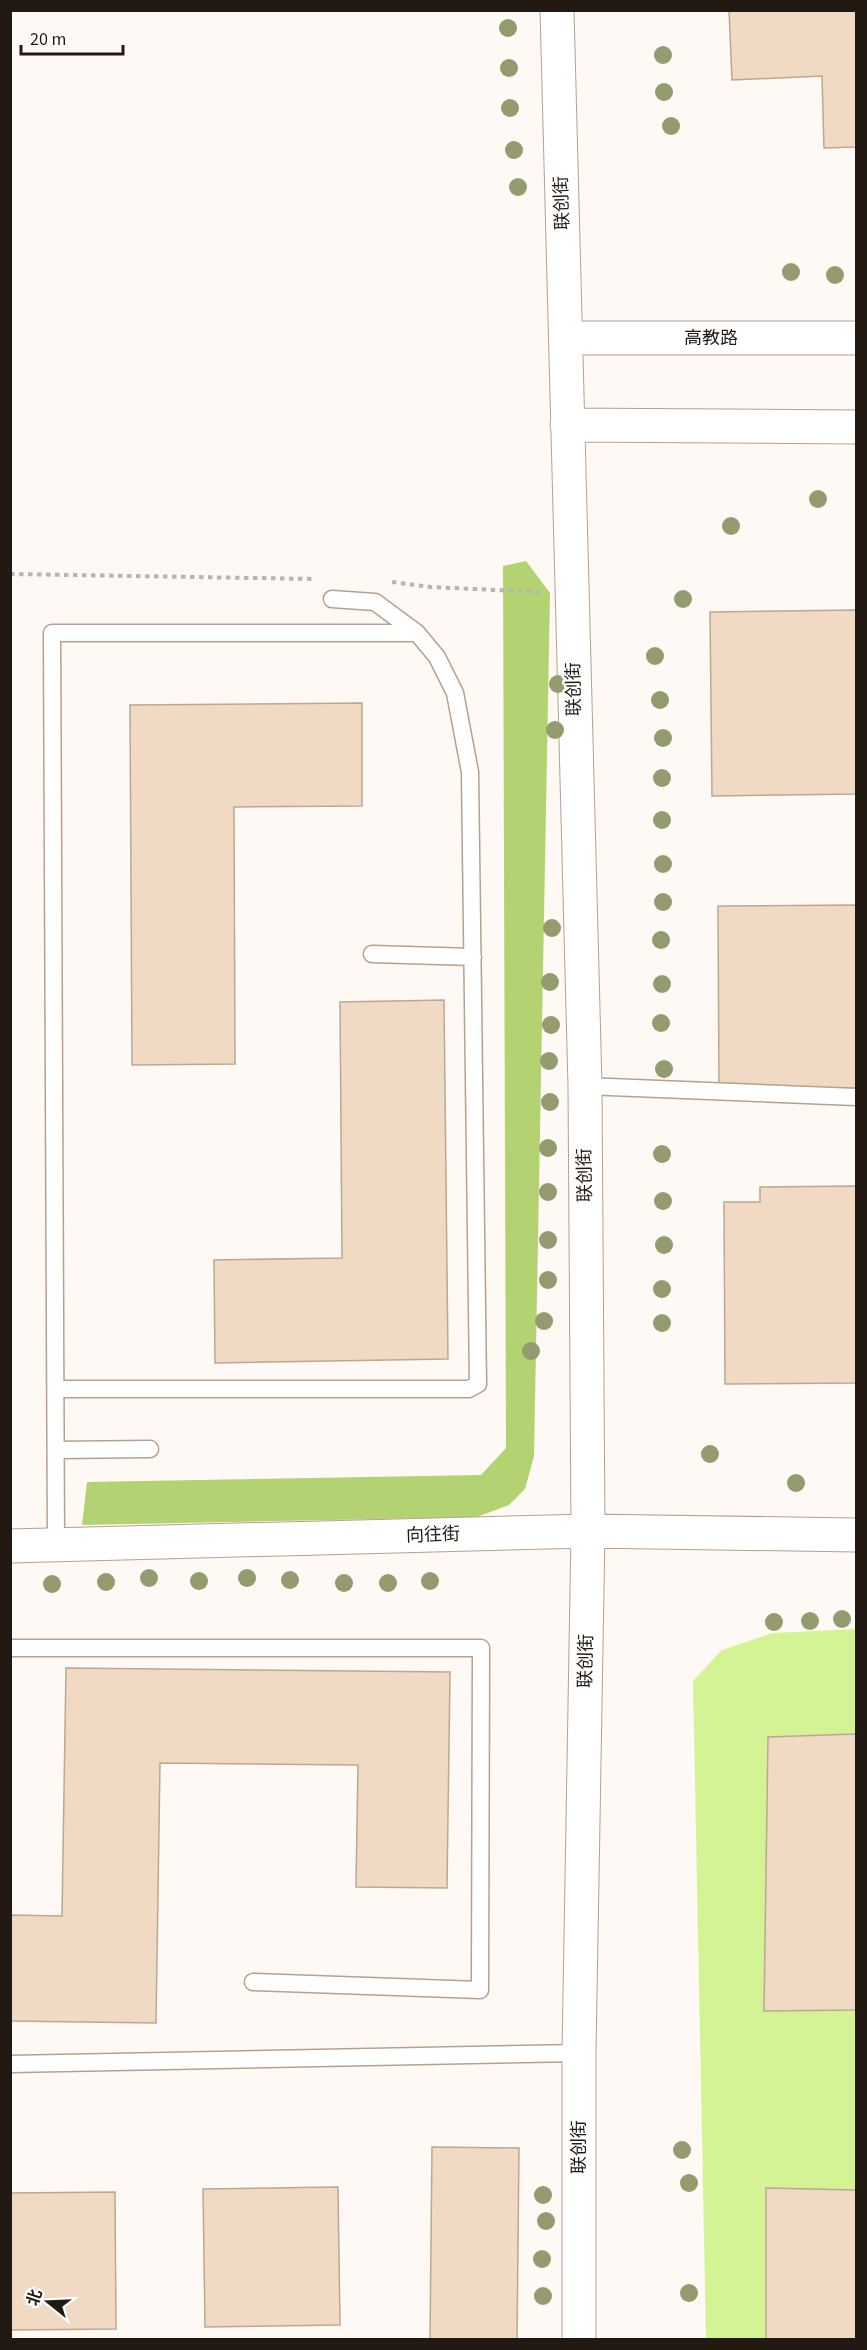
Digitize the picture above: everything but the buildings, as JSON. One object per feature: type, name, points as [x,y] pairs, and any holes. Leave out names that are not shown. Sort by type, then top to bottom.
[{"type":"street","name":"联创街","points":[[557,10],[585,1086],[588,1531],[579,2053],[579,2340]]},
{"type":"street","name":"高教路","points":[[566,338],[856,338]]},
{"type":"street","points":[[567,425],[856,427]]},
{"type":"street","name":"向往街","points":[[10,1546],[588,1531],[856,1535]]},
{"type":"lane","points":[[56,1389],[469,1389],[478,1384],[470,772],[455,693],[437,657],[417,633],[375,602],[332,599]]},
{"type":"lane","points":[[56,1545],[52,633],[417,633]]},
{"type":"lane","points":[[372,954],[473,957]]},
{"type":"lane","points":[[585,1086],[856,1097]]},
{"type":"lane","points":[[56,1450],[150,1449]]},
{"type":"lane","points":[[10,1648],[481,1648],[480,1990],[253,1982]]},
{"type":"lane","points":[[10,2064],[579,2053]]},
{"type":"path","points":[[10,574],[325,579]]},
{"type":"path","points":[[383,580],[431,587],[572,593]]},
{"type":"green space","points":[[526,561],[550,593],[534,1456],[525,1489],[509,1505],[477,1517],[82,1525],[87,1482],[481,1475],[506,1448],[503,566]]},
{"type":"green space","points":[[856,1629],[856,2339],[706,2339],[693,1681],[722,1650],[773,1633]]}]
